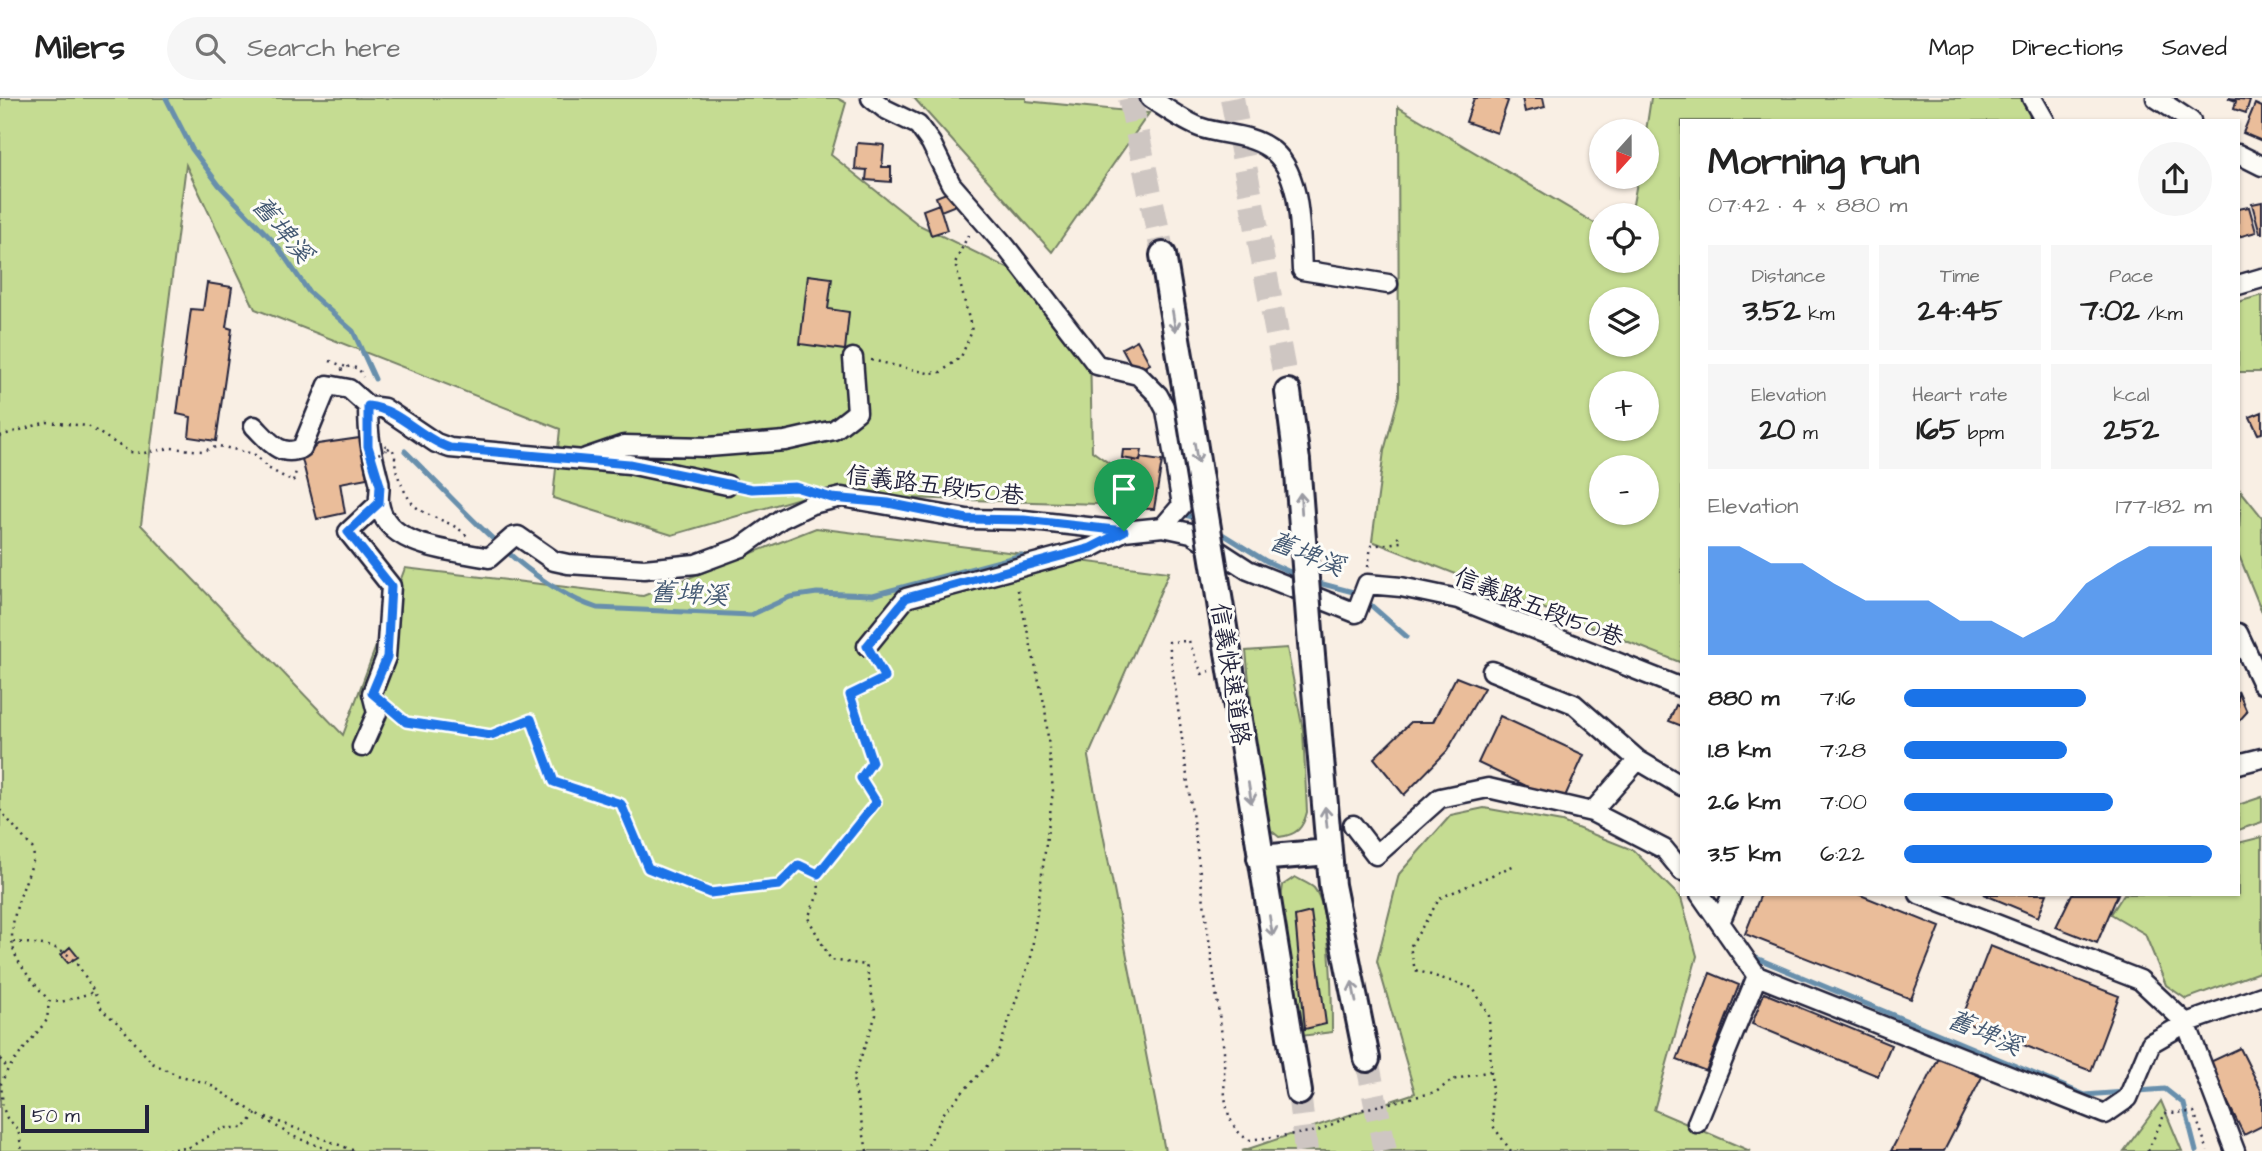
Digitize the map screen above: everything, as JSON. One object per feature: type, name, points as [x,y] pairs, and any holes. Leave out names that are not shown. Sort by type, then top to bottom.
[{"type":"highway","name":"信義快速道路","points":[[1163,255],[1185,386],[1218,658],[1260,859],[1299,1092]]},
{"type":"highway","points":[[1288,392],[1297,461],[1332,885],[1367,1059]]},
{"type":"highway","points":[[1260,859],[1329,852]]},
{"type":"street","points":[[872,98],[885,109],[918,125],[932,143],[951,184],[1006,247],[1097,365],[1138,375],[1158,395],[1166,410],[1182,505],[1163,527]]},
{"type":"street","points":[[1150,98],[1200,128],[1244,137],[1270,149],[1286,168],[1299,206],[1302,270],[1388,284]]},
{"type":"street","points":[[2032,98],[2044,119]]},
{"type":"street","points":[[2156,98],[2188,119]]},
{"type":"street","points":[[2240,155],[2262,166]]},
{"type":"street","points":[[2240,284],[2262,278]]},
{"type":"street","name":"信義路五段150巷","points":[[583,459],[624,445],[708,447],[785,441],[834,430],[857,412],[853,358]]},
{"type":"street","name":"信義路五段150巷","points":[[302,448],[328,385],[349,389],[368,406],[384,408],[436,443],[450,448],[629,464],[726,485]]},
{"type":"street","points":[[368,406],[368,446],[380,485],[379,503],[390,527],[398,535],[489,558]]},
{"type":"street","points":[[254,426],[279,450],[291,453],[302,448]]},
{"type":"street","name":"信義路五段150巷","points":[[489,558],[513,537],[518,536],[554,561],[568,564],[644,569],[696,564],[732,552],[781,519],[832,498],[888,503],[967,519],[1024,520],[1124,531],[1163,527],[1191,533],[1257,574],[1356,613],[1367,584],[1401,587],[1458,599],[1680,687]]},
{"type":"street","points":[[362,747],[377,713],[372,693],[387,657],[391,586],[348,532],[379,503]]},
{"type":"street","points":[[867,646],[906,598],[1091,548],[1124,531]]},
{"type":"street","points":[[2240,638],[2262,684]]},
{"type":"street","points":[[1492,671],[1574,704],[1638,760],[1680,785]]},
{"type":"street","points":[[2240,764],[2262,758]]},
{"type":"street","points":[[1592,812],[1638,760]]},
{"type":"street","points":[[1353,825],[1376,855],[1440,798],[1488,788],[1592,812],[1664,849],[1680,869]]},
{"type":"street","points":[[1702,896],[1721,920],[1757,976],[2105,1114],[2128,1098],[2151,1043],[2186,1023],[2262,996]]},
{"type":"street","points":[[1721,920],[1731,896]]},
{"type":"street","points":[[1924,896],[2140,980],[2186,1023],[2235,1151]]},
{"type":"street","points":[[1698,1123],[1757,976]]},
{"type":"path","points":[[853,358],[890,362],[928,373],[940,372],[961,358],[972,331],[955,263],[973,225]]},
{"type":"path","points":[[330,361],[346,367]]},
{"type":"path","points":[[0,436],[47,422],[88,426],[130,452],[144,453],[171,447],[203,450],[219,446],[254,454],[268,468],[293,481],[302,448]]},
{"type":"path","points":[[372,457],[388,449],[384,444]]},
{"type":"path","points":[[391,447],[396,454],[396,470],[413,504],[444,522],[454,523],[489,558]]},
{"type":"path","points":[[726,485],[752,489],[795,487],[832,498]]},
{"type":"path","points":[[1367,584],[1371,546],[1401,542],[1396,534]]},
{"type":"path","points":[[925,1151],[945,1111],[997,1055],[1031,957],[1053,791],[1045,707],[1014,569]]},
{"type":"path","points":[[1170,642],[1189,641],[1202,674],[1210,672],[1218,658]]},
{"type":"path","points":[[867,646],[885,678],[850,695],[872,762],[861,778],[876,802],[818,874],[819,892],[808,918],[831,960],[866,965],[876,1016],[853,1079],[867,1151]]},
{"type":"path","points":[[372,693],[406,722],[491,735],[531,719],[554,782],[621,804],[648,868],[710,893],[779,885],[799,865],[818,874]]},
{"type":"path","points":[[0,810],[33,849],[34,858],[14,920],[13,942],[18,961],[49,1001],[47,1020],[8,1069],[1,1083],[3,1108],[7,1118],[18,1129],[22,1151]]},
{"type":"path","points":[[1511,1151],[1493,1126],[1489,1016],[1473,988],[1415,971],[1410,947],[1440,898],[1517,864]]},
{"type":"path","points":[[13,942],[50,944],[69,955],[94,992],[102,1010],[120,1025],[152,1063],[177,1075],[207,1083],[292,1136],[332,1151]]},
{"type":"path","points":[[49,1001],[61,1002],[94,992]]},
{"type":"path","points":[[0,1059],[8,1069]]},
{"type":"path","points":[[2148,1151],[2165,1113],[2194,1112],[2208,1151]]},
{"type":"path","points":[[147,1151],[188,1148],[223,1128],[244,1128],[257,1113]]},
{"type":"path","points":[[257,1113],[296,1131],[355,1151]]},
{"type":"green space","points":[[0,98],[837,98],[846,103],[831,155],[919,225],[1026,277],[1090,348],[1092,451],[1113,466],[1098,504],[810,495],[672,535],[553,498],[560,429],[255,309],[186,165],[141,525],[343,735],[405,568],[643,596],[816,528],[1169,572],[1088,757],[1165,1151],[0,1151]]},
{"type":"green space","points":[[914,98],[1026,98],[1026,101],[1149,113],[1052,252]]},
{"type":"green space","points":[[1651,98],[2029,98],[2030,119],[1680,119],[1680,662],[1372,541],[1384,451],[1399,395],[1398,107],[1589,220],[1589,273],[1659,273],[1659,203],[1633,203],[1636,189],[1659,189],[1659,119],[1648,119]]},
{"type":"green space","points":[[2262,295],[2262,372],[2240,372],[2240,301]]},
{"type":"green space","points":[[2241,491],[2262,517],[2262,612],[2240,558]]},
{"type":"green space","points":[[1287,648],[1303,730],[1307,812],[1298,830],[1279,837],[1268,828],[1262,811],[1246,651]]},
{"type":"green space","points":[[2262,797],[2262,822],[2240,829],[2240,804]]},
{"type":"green space","points":[[1484,808],[1562,822],[1633,850],[1681,898],[1697,956],[1654,1110],[1750,1151],[1242,1151],[1415,1093],[1377,961],[1399,874],[1451,815]]},
{"type":"green space","points":[[2262,837],[2262,971],[2186,999],[2166,985],[2145,934],[2111,914],[2123,896],[2240,896],[2240,842]]},
{"type":"green space","points":[[1295,877],[1314,888],[1320,899],[1330,957],[1332,1032],[1301,1036],[1280,905],[1283,885]]},
{"type":"green space","points":[[2161,1101],[2182,1151],[2124,1151]]},
{"type":"building","points":[[1474,98],[1502,98],[1508,101],[1497,133],[1466,122]]},
{"type":"building","points":[[1522,98],[1543,98],[1545,107],[1525,112]]},
{"type":"building","points":[[2228,98],[2250,100],[2246,113],[2234,109],[2236,101]]},
{"type":"building","points":[[2255,104],[2262,107],[2262,141],[2243,133]]},
{"type":"building","points":[[857,143],[884,145],[882,167],[891,167],[891,182],[866,180],[867,170],[855,169]]},
{"type":"building","points":[[951,191],[956,205],[941,211],[936,197]]},
{"type":"building","points":[[2262,202],[2262,233],[2260,233],[2252,204]]},
{"type":"building","points":[[939,204],[947,230],[931,235],[923,210]]},
{"type":"building","points":[[2249,207],[2256,232],[2240,236],[2240,209]]},
{"type":"building","points":[[808,275],[832,278],[828,309],[849,312],[845,350],[800,344]]},
{"type":"building","points":[[207,283],[232,287],[226,327],[232,329],[216,441],[189,437],[191,417],[177,414],[191,309],[203,310]]},
{"type":"building","points":[[1137,340],[1150,364],[1135,372],[1122,348]]},
{"type":"building","points":[[2262,412],[2262,433],[2258,434],[2250,417]]},
{"type":"building","points":[[360,438],[367,478],[340,483],[345,513],[317,519],[302,459],[318,444]]},
{"type":"building","points":[[1123,450],[1142,450],[1140,461],[1122,458]]},
{"type":"building","points":[[1141,458],[1162,461],[1154,509],[1126,508],[1133,460],[1140,461]]},
{"type":"building","points":[[1456,677],[1484,688],[1447,751],[1404,795],[1374,758],[1411,722],[1433,722]]},
{"type":"building","points":[[2240,696],[2247,712],[2240,720]]},
{"type":"building","points":[[1676,705],[1680,707],[1680,725],[1669,721]]},
{"type":"building","points":[[1500,716],[1584,755],[1562,803],[1478,763]]},
{"type":"building","points":[[1760,896],[1863,896],[1940,927],[1911,999],[1745,934]]},
{"type":"building","points":[[1988,896],[2046,896],[2038,917]]},
{"type":"building","points":[[2071,896],[2117,896],[2097,943],[2056,927]]},
{"type":"building","points":[[1311,912],[1326,1024],[1305,1029],[1295,916]]},
{"type":"building","points":[[1990,946],[2119,996],[2091,1071],[1961,1021]]},
{"type":"building","points":[[70,947],[78,957],[68,963],[61,955]]},
{"type":"building","points":[[1710,973],[1739,985],[1706,1071],[1677,1060]]},
{"type":"building","points":[[1764,993],[1891,1045],[1878,1076],[1752,1024]]},
{"type":"building","points":[[2240,1048],[2262,1092],[2262,1126],[2244,1135],[2208,1063]]},
{"type":"building","points":[[1940,1056],[1982,1077],[1944,1151],[1891,1151]]},
{"type":"waterway","name":"舊埤溪","points":[[166,98],[192,149],[219,185],[275,243],[309,292],[353,331],[375,379]]},
{"type":"waterway","name":"舊埤溪","points":[[405,451],[519,562],[570,597],[597,608],[751,615],[790,597],[817,593],[873,595],[1022,555]]},
{"type":"waterway","name":"舊埤溪","points":[[1185,515],[1199,519]]},
{"type":"waterway","name":"舊埤溪","points":[[1216,530],[1266,561],[1299,576]]},
{"type":"waterway","name":"舊埤溪","points":[[1315,582],[1357,593],[1407,637]]},
{"type":"waterway","name":"舊埤溪","points":[[1750,952],[1754,957],[2085,1095],[2165,1089],[2184,1104],[2196,1151]]},
{"type":"tunnel","points":[[1130,98],[1163,255]]},
{"type":"tunnel","points":[[1232,98],[1288,392]]},
{"type":"tunnel","points":[[1367,1059],[1385,1151]]},
{"type":"tunnel","points":[[1299,1092],[1306,1151]]},
{"type":"route","points":[[368,406],[384,408],[436,443],[450,448],[629,464],[726,485],[771,490],[795,487],[832,498],[888,503],[967,519],[1024,520],[1093,530],[1124,531],[1091,548],[906,598],[867,646],[885,678],[850,695],[872,762],[861,778],[876,802],[818,874],[799,865],[779,885],[710,893],[648,868],[621,804],[554,782],[531,719],[491,735],[406,722],[372,693],[387,657],[391,586],[348,532],[379,503],[380,485],[368,446],[368,406]]}]
